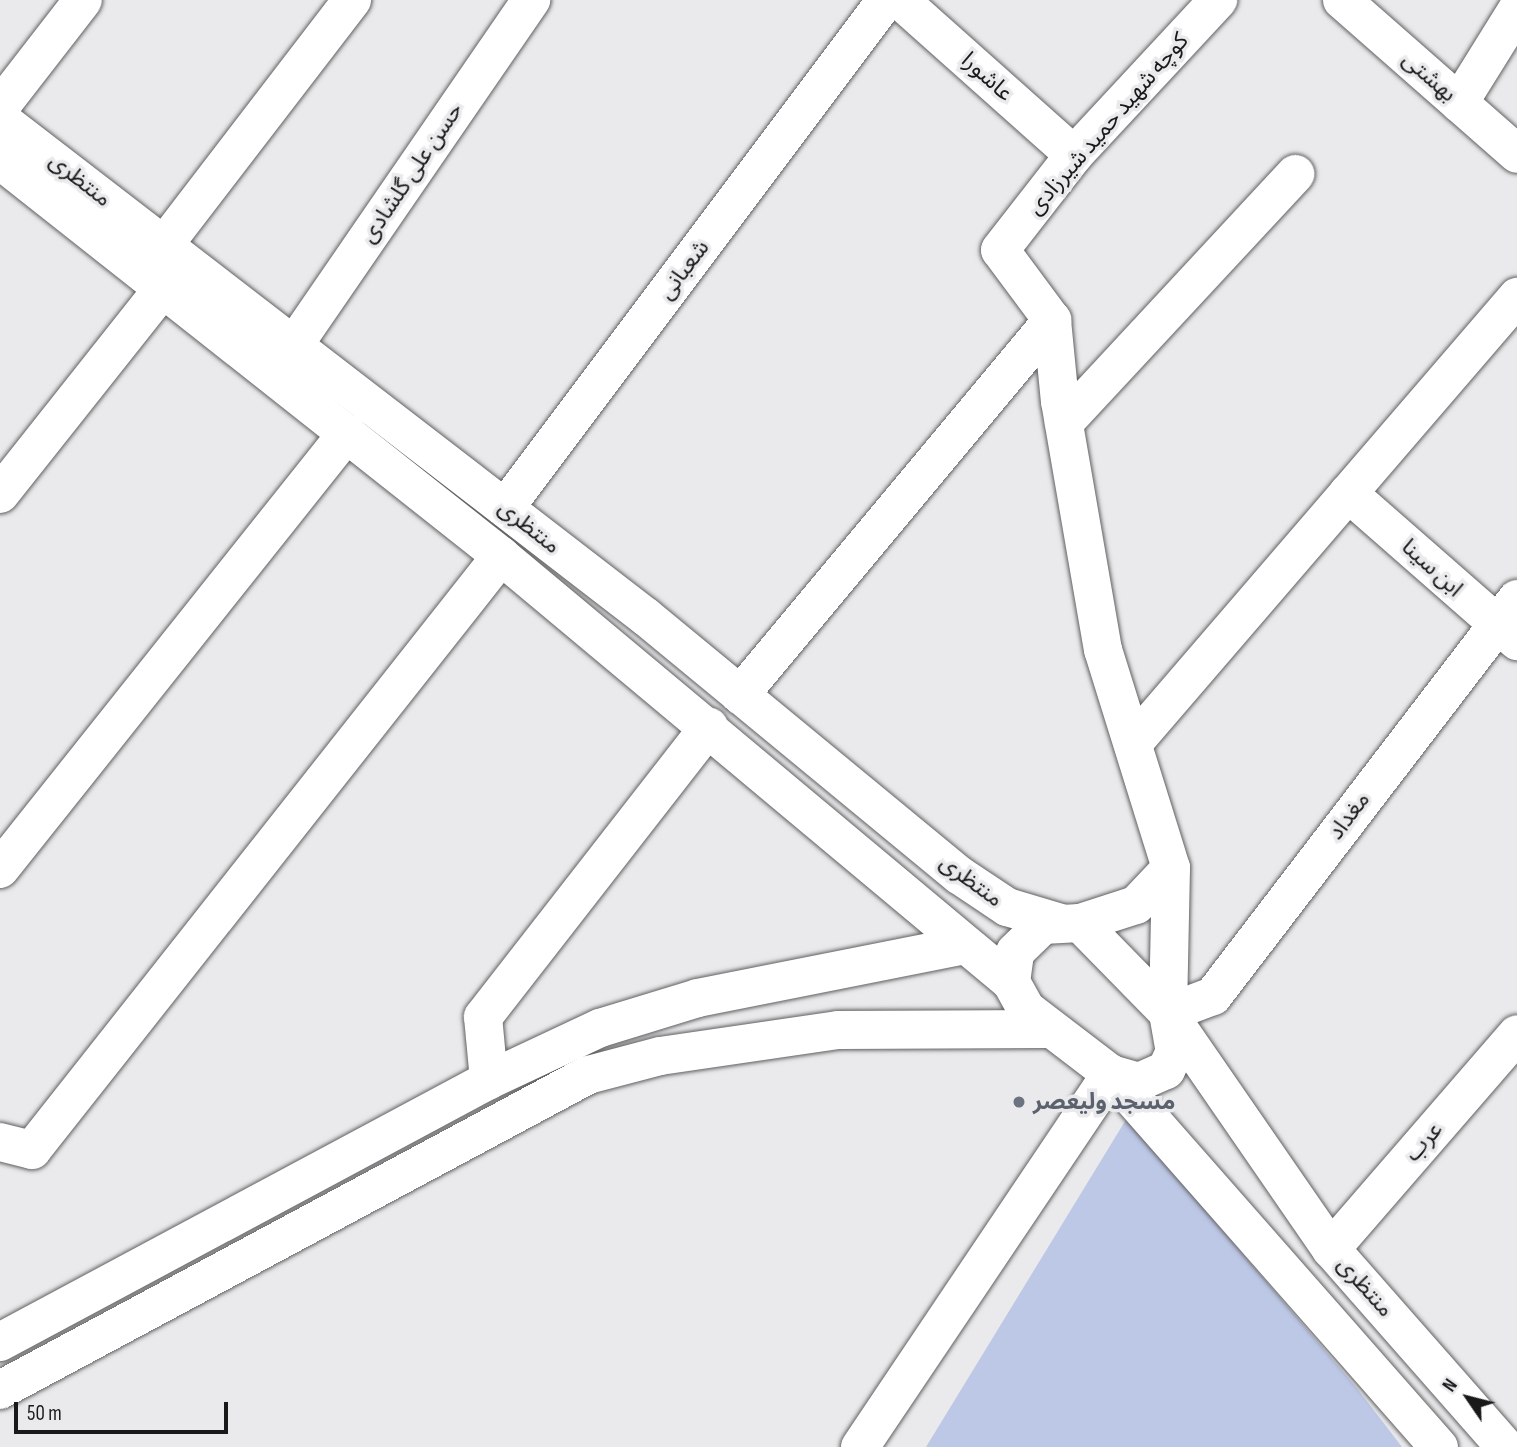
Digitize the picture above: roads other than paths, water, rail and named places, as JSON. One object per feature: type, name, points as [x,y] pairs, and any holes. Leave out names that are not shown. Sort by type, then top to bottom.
[{"type":"street","points":[[0,107],[83,0]]},
{"type":"street","points":[[164,245],[352,0]]},
{"type":"street","name":"حسن علی گلشادی","points":[[293,345],[531,0]]},
{"type":"street","name":"شعبانی","points":[[505,508],[886,0]]},
{"type":"street","name":"عاشورا","points":[[900,0],[1074,155]]},
{"type":"street","name":"کوچه شهید حمید شیرزادی","points":[[1052,320],[1000,250],[1074,155],[1219,0]]},
{"type":"street","name":"بهشتی","points":[[1342,0],[1517,154]]},
{"type":"street","points":[[1459,103],[1517,10]]},
{"type":"street","name":"منتظری","points":[[0,119],[505,508],[740,695],[959,875],[1007,908],[1071,923],[1168,1013],[1331,1249],[1505,1447]]},
{"type":"street","name":"منتظری","points":[[0,160],[501,556],[709,727],[936,914],[965,946],[1011,982],[1046,1029],[1111,1074]]},
{"type":"street","points":[[1064,423],[1295,174]]},
{"type":"street","points":[[0,494],[164,287]]},
{"type":"street","points":[[1135,741],[1517,297]]},
{"type":"street","points":[[1052,320],[1064,423],[1102,650],[1135,741],[1171,868],[1168,1013],[1175,1051],[1166,1070],[1139,1082],[1111,1074]]},
{"type":"street","points":[[740,695],[1052,320]]},
{"type":"street","points":[[0,869],[347,433]]},
{"type":"street","name":"ابن سینا","points":[[1348,493],[1510,621]]},
{"type":"street","points":[[0,1142],[32,1150],[501,556]]},
{"type":"street","name":"مغداد","points":[[1168,1013],[1213,996],[1510,621]]},
{"type":"street","points":[[489,1080],[483,1017],[709,727]]},
{"type":"street","points":[[1011,982],[1016,952],[1028,935],[1136,905],[1171,868]]},
{"type":"street","points":[[0,1342],[489,1080],[600,1028],[698,998],[965,946]]},
{"type":"street","points":[[0,1390],[589,1075],[660,1056],[838,1030],[1046,1029]]},
{"type":"street","name":"عرب","points":[[1331,1249],[1517,1034]]},
{"type":"street","points":[[860,1447],[1111,1074]]},
{"type":"street","points":[[1111,1074],[1439,1447]]},
{"type":"place","name":"مسجد ولیعصر","points":[[1019,1102]]}]
